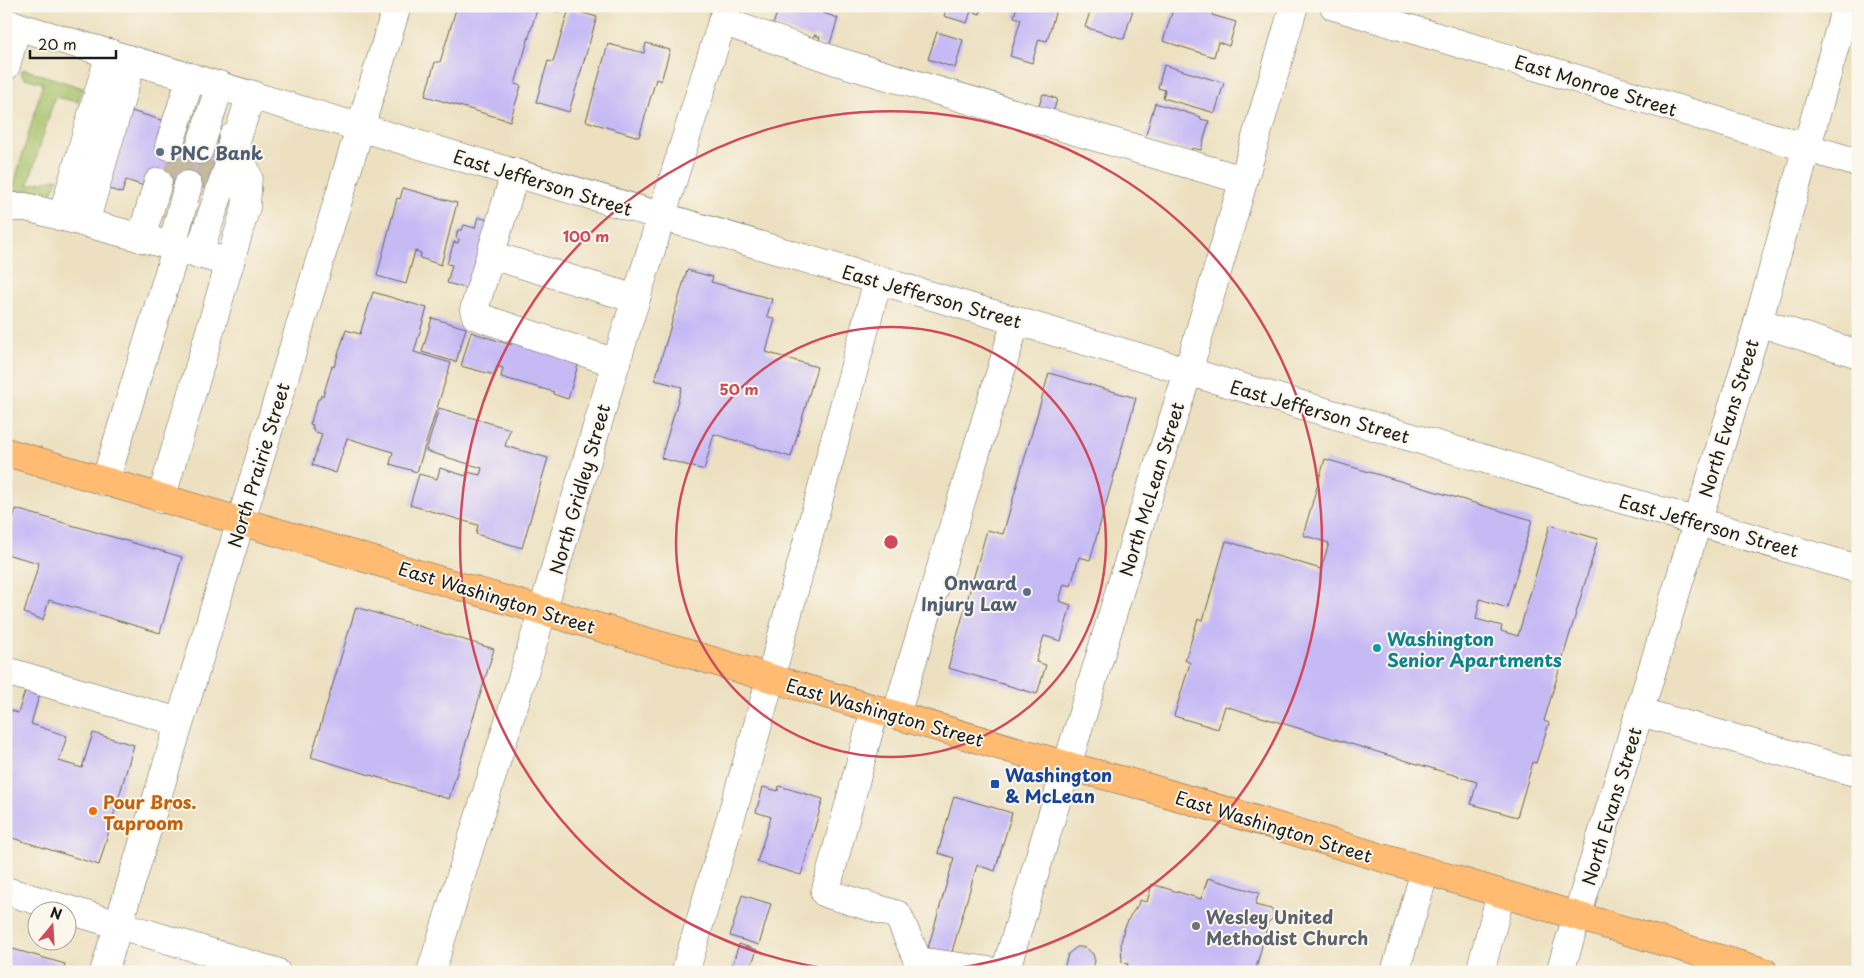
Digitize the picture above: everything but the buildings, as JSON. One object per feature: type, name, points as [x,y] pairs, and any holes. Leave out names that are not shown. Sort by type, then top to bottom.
[{"type":"main road","name":"East Washington Street","points":[[6,452],[543,612],[1145,787],[1764,972]]},
{"type":"street","name":"North Prairie Street","points":[[104,972],[397,6]]},
{"type":"street","name":"North McLean Street","points":[[1005,972],[1140,524],[1188,372],[1294,6]]},
{"type":"street","name":"East Monroe Street","points":[[1334,6],[1858,163]]},
{"type":"street","name":"North Evans Street","points":[[1560,972],[1758,322],[1846,6]]},
{"type":"street","points":[[725,14],[836,61],[1243,180]]},
{"type":"street","name":"North Gridley Street","points":[[431,972],[543,612],[616,363],[725,14]]},
{"type":"street","name":"East Jefferson Street","points":[[12,24],[1858,569]]},
{"type":"street","points":[[6,66],[12,24]]},
{"type":"street","points":[[73,220],[121,56]]},
{"type":"street","points":[[225,87],[192,149],[225,87]]},
{"type":"street","points":[[171,247],[228,167],[230,146],[225,87]]},
{"type":"street","points":[[162,499],[246,207],[248,176],[235,145],[225,87]]},
{"type":"street","points":[[515,173],[474,310],[476,316],[616,363]]},
{"type":"street","points":[[105,482],[171,247],[182,185],[171,247]]},
{"type":"street","points":[[6,207],[26,207],[230,263]]},
{"type":"street","points":[[491,255],[636,299]]},
{"type":"street","points":[[689,972],[687,966],[770,678],[878,280]]},
{"type":"street","points":[[998,972],[918,960],[898,915],[825,893],[1016,321]]},
{"type":"street","points":[[1758,322],[1858,354]]},
{"type":"street","points":[[6,671],[179,722]]},
{"type":"street","points":[[1640,712],[1858,773]]},
{"type":"street","points":[[1395,972],[1425,871]]},
{"type":"street","points":[[6,891],[276,972]]},
{"type":"street","points":[[1480,972],[1501,894]]},
{"type":"green space","points":[[23,69],[83,88],[78,102],[55,97],[28,185],[58,178],[52,192],[28,190],[6,192],[6,185],[13,188],[43,83],[24,78],[21,74]]},
{"type":"tunnel","points":[[174,185],[186,148]]},
{"type":"tunnel","points":[[205,188],[216,152]]},
{"type":"place","name":"PNC Bank","points":[[160,152]]},
{"type":"place","name":"Onward Injury Law","points":[[1027,592]]},
{"type":"place","name":"Washington Senior Apartments","points":[[1377,648]]},
{"type":"place","name":"Washington & McLean","points":[[995,784]]},
{"type":"place","name":"Pour Bros. Taproom","points":[[93,811]]},
{"type":"place","name":"Wesley United Methodist Church","points":[[1196,926]]}]
